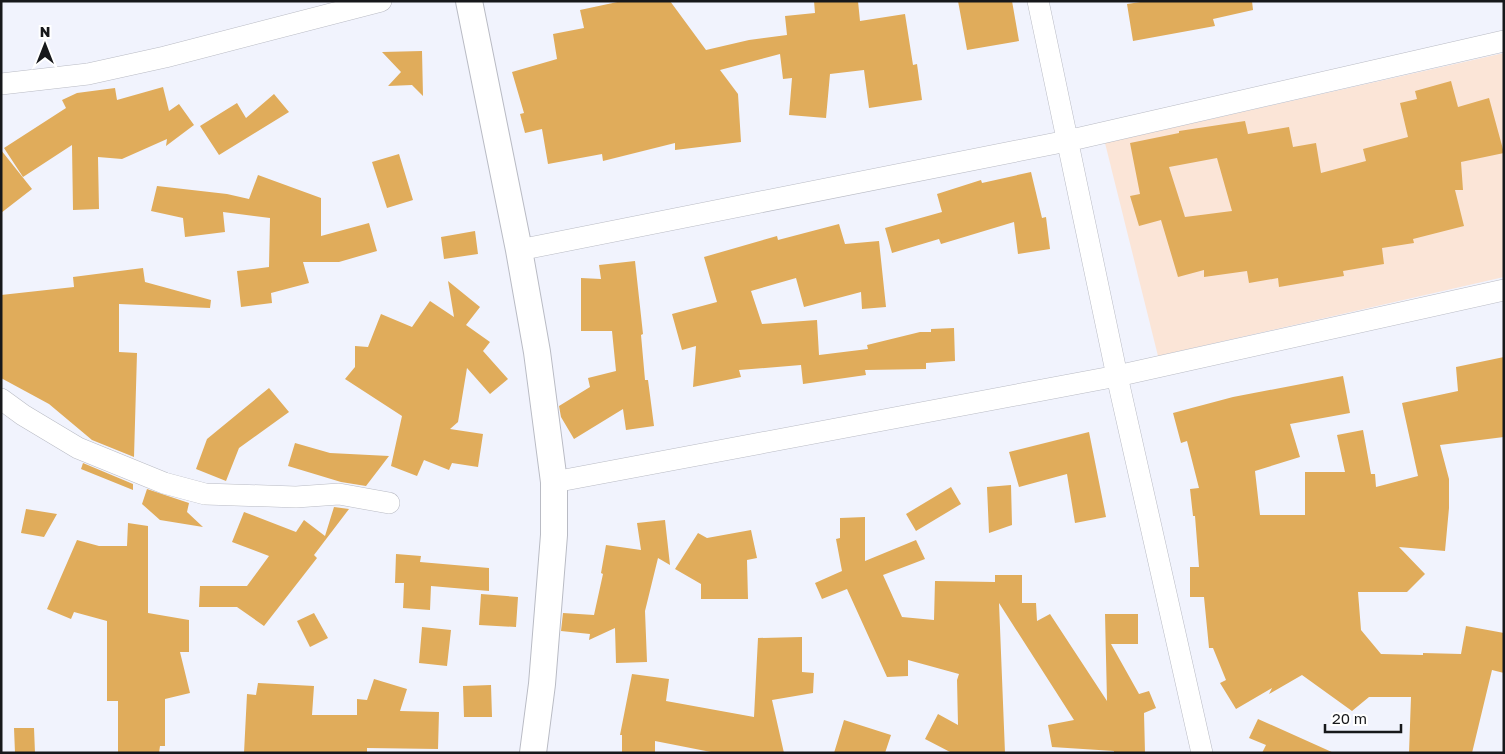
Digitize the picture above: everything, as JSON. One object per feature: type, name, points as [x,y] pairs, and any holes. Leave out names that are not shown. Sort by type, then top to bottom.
[{"type":"street","points":[[1,84],[88,74],[117,68],[381,1]]},
{"type":"street","points":[[469,1],[519,250],[537,352],[554,482],[554,535],[542,684],[533,753]]},
{"type":"street","points":[[1038,1],[1117,376],[1202,753]]},
{"type":"street","points":[[519,250],[1067,141],[1504,41]]},
{"type":"street","points":[[554,482],[1117,376],[1504,290]]},
{"type":"street","points":[[1,399],[23,415],[78,448],[164,483],[205,494],[296,497],[339,494],[389,503]]},
{"type":"shaded area","points":[[1504,53],[1504,277],[1158,356],[1105,143]]},
{"type":"building","points":[[622,1],[670,1],[706,50],[749,40],[787,35],[785,16],[815,13],[814,1],[858,1],[860,21],[905,14],[913,65],[917,64],[922,100],[869,108],[864,70],[830,74],[826,118],[789,115],[792,78],[783,79],[780,54],[720,70],[738,94],[741,142],[675,150],[675,143],[603,161],[602,154],[548,164],[542,129],[525,133],[520,114],[524,113],[512,72],[557,59],[553,34],[584,28],[580,10]]},
{"type":"building","points":[[958,1],[1012,1],[1019,41],[967,50]]},
{"type":"building","points":[[1147,1],[1252,1],[1253,10],[1213,19],[1215,26],[1133,41],[1127,4]]},
{"type":"building","points":[[422,51],[423,96],[412,85],[388,86],[401,72],[382,52]]},
{"type":"building","points":[[1451,81],[1458,107],[1489,98],[1504,153],[1461,162],[1463,190],[1455,190],[1464,226],[1413,239],[1414,243],[1382,248],[1384,264],[1343,271],[1344,276],[1279,287],[1278,278],[1249,283],[1247,271],[1204,277],[1204,270],[1178,277],[1161,220],[1139,226],[1130,196],[1140,194],[1130,143],[1179,133],[1179,131],[1245,121],[1248,134],[1289,127],[1293,147],[1316,143],[1321,173],[1366,161],[1363,149],[1408,137],[1400,103],[1417,99],[1415,91]],"holes":[[[1217,158],[1232,211],[1185,217],[1169,167]]]},
{"type":"building","points":[[163,87],[169,111],[179,104],[194,125],[166,146],[167,139],[122,159],[98,157],[99,209],[73,210],[72,145],[23,177],[4,148],[66,108],[62,100],[77,93],[115,88],[117,100]]},
{"type":"building","points":[[274,94],[289,112],[219,155],[200,126],[237,103],[246,118]]},
{"type":"building","points":[[1,150],[32,189],[1,213]]},
{"type":"building","points":[[399,154],[413,200],[387,208],[372,162]]},
{"type":"building","points":[[1031,172],[1042,218],[1046,217],[1050,249],[1018,254],[1014,222],[941,244],[939,239],[892,253],[885,228],[942,212],[937,194],[981,180],[982,183]]},
{"type":"building","points":[[258,175],[321,198],[321,236],[369,223],[377,251],[339,262],[303,262],[309,283],[271,293],[272,303],[241,307],[237,271],[269,267],[270,218],[223,212],[225,232],[185,237],[183,218],[151,211],[157,186],[227,194],[249,199]]},
{"type":"building","points":[[839,224],[845,244],[879,241],[886,307],[862,309],[861,292],[804,307],[796,278],[751,291],[762,324],[817,320],[819,355],[868,349],[867,345],[920,332],[931,332],[931,329],[954,328],[955,361],[926,363],[926,369],[865,370],[866,375],[803,384],[801,365],[739,370],[741,377],[693,387],[696,346],[682,350],[672,314],[717,302],[704,257],[777,236],[778,240]]},
{"type":"building","points":[[475,231],[478,254],[444,259],[441,237]]},
{"type":"building","points":[[635,261],[643,334],[641,335],[645,380],[648,380],[654,426],[626,430],[623,409],[574,439],[561,417],[559,406],[590,387],[588,378],[616,371],[612,331],[581,331],[581,278],[601,279],[599,265]]},
{"type":"building","points":[[143,268],[145,282],[211,300],[210,308],[119,304],[119,352],[137,353],[134,457],[92,440],[49,404],[1,378],[1,295],[74,287],[73,277]]},
{"type":"building","points":[[448,281],[480,307],[466,325],[490,342],[483,351],[508,379],[490,394],[467,368],[458,422],[450,429],[483,434],[478,467],[452,463],[449,470],[424,460],[417,476],[391,466],[402,416],[345,379],[355,367],[355,346],[368,347],[381,314],[412,327],[430,301],[454,317]]},
{"type":"building","points":[[1504,357],[1504,437],[1440,445],[1449,479],[1449,508],[1445,551],[1399,547],[1425,574],[1407,592],[1358,592],[1361,630],[1381,654],[1461,654],[1466,626],[1504,633],[1504,673],[1492,670],[1472,753],[1409,753],[1411,697],[1369,697],[1352,711],[1302,675],[1269,694],[1272,688],[1236,709],[1220,683],[1226,680],[1213,648],[1209,648],[1204,597],[1190,597],[1190,567],[1199,567],[1195,516],[1193,516],[1190,489],[1199,488],[1187,441],[1181,443],[1173,413],[1233,397],[1343,376],[1350,413],[1290,424],[1300,457],[1255,471],[1260,515],[1305,515],[1305,472],[1345,472],[1337,435],[1363,430],[1371,474],[1375,474],[1376,487],[1418,476],[1402,403],[1458,391],[1456,367]]},
{"type":"building","points":[[269,388],[289,412],[239,448],[226,481],[196,469],[207,439]]},
{"type":"building","points":[[1089,432],[1106,517],[1075,523],[1067,474],[1019,487],[1009,452]]},
{"type":"building","points":[[295,443],[330,453],[389,456],[366,486],[341,482],[288,466]]},
{"type":"building","points":[[83,463],[133,484],[133,490],[81,469]]},
{"type":"building","points":[[1011,485],[1012,525],[989,533],[987,487]]},
{"type":"building","points":[[951,487],[961,504],[916,531],[906,514]]},
{"type":"building","points":[[147,489],[189,503],[187,512],[203,527],[160,520],[142,504]]},
{"type":"building","points":[[334,507],[349,509],[314,555],[317,558],[264,626],[237,607],[199,607],[200,586],[247,586],[269,556],[232,542],[244,512],[296,532],[304,520],[325,536]]},
{"type":"building","points":[[26,509],[57,514],[44,537],[21,533]]},
{"type":"building","points":[[865,517],[865,561],[916,540],[925,559],[883,575],[902,617],[934,620],[935,581],[995,582],[995,575],[1022,575],[1022,603],[1036,603],[1037,621],[1050,614],[1107,701],[1105,614],[1138,614],[1138,644],[1111,644],[1139,694],[1149,691],[1156,708],[1144,713],[1145,753],[1114,753],[1114,751],[1052,747],[1048,725],[1074,720],[999,603],[1005,753],[952,753],[925,739],[938,714],[958,725],[957,680],[959,674],[908,660],[908,676],[887,677],[847,589],[822,599],[815,583],[842,571],[836,539],[840,538],[840,518]]},
{"type":"building","points":[[665,520],[670,565],[658,558],[645,611],[647,662],[616,663],[615,628],[589,640],[590,634],[561,631],[563,613],[594,615],[603,574],[601,573],[606,545],[641,550],[637,523]]},
{"type":"building","points":[[128,523],[148,526],[148,613],[189,620],[189,652],[180,652],[190,693],[165,699],[165,746],[160,746],[159,753],[118,753],[118,701],[107,701],[107,621],[74,612],[71,619],[47,609],[77,540],[99,546],[127,546]]},
{"type":"building","points":[[751,530],[757,558],[747,560],[748,599],[701,599],[701,584],[675,569],[698,533],[707,538]]},
{"type":"building","points":[[396,554],[421,556],[420,562],[489,568],[489,591],[431,586],[430,610],[403,608],[404,583],[395,583]]},
{"type":"building","points":[[481,594],[518,597],[516,627],[479,625]]},
{"type":"building","points":[[314,613],[328,638],[310,647],[297,621]]},
{"type":"building","points":[[422,627],[451,630],[447,666],[419,663]]},
{"type":"building","points":[[802,637],[802,672],[814,673],[813,693],[772,700],[784,753],[716,753],[655,741],[655,753],[622,753],[622,735],[620,735],[632,674],[669,679],[666,701],[754,717],[758,638]]},
{"type":"building","points":[[374,679],[407,689],[400,711],[439,712],[438,749],[367,748],[367,753],[244,753],[247,694],[256,695],[258,683],[314,686],[312,715],[357,715],[357,699],[367,700]]},
{"type":"building","points":[[491,685],[492,717],[464,717],[463,686]]},
{"type":"building","points":[[1258,719],[1334,753],[1262,753],[1266,745],[1249,738]]},
{"type":"building","points":[[844,720],[891,735],[885,753],[834,753]]},
{"type":"building","points":[[14,728],[34,728],[35,753],[15,753]]}]
